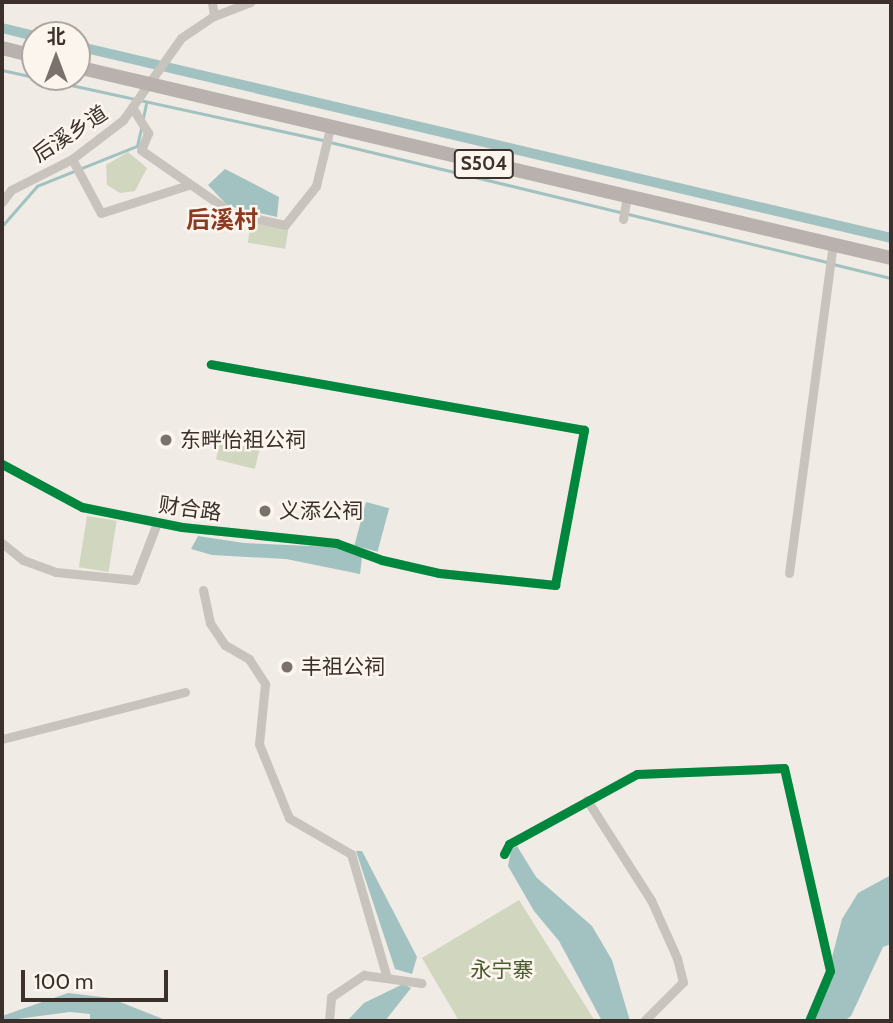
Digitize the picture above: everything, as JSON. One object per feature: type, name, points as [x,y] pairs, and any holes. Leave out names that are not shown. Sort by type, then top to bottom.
[{"type":"main road","points":[[2,48],[21,53]]},
{"type":"main road","name":"S504","points":[[91,71],[144,88],[626,202],[832,250],[891,258]]},
{"type":"street","points":[[212,2],[214,16]]},
{"type":"street","name":"后溪乡道","points":[[2,202],[11,190],[75,167],[123,120],[174,47],[214,16],[250,2]]},
{"type":"street","points":[[132,107],[148,133],[141,150],[232,214],[285,225],[316,186],[329,131]]},
{"type":"street","points":[[75,167],[101,213],[188,185]]},
{"type":"street","points":[[623,219],[626,202]]},
{"type":"street","points":[[789,573],[832,250]]},
{"type":"street","name":"财合路","points":[[2,464],[82,507],[157,523],[336,543],[382,560],[439,573],[555,585],[584,430],[211,364]]},
{"type":"street","points":[[2,543],[23,559],[56,572],[135,580],[157,523]]},
{"type":"street","points":[[203,590],[211,623],[225,645],[249,659],[265,684],[259,744],[289,818],[351,854],[387,978]]},
{"type":"street","points":[[2,739],[185,692]]},
{"type":"street","points":[[504,853],[509,844],[637,774],[784,768],[830,971],[809,1021]]},
{"type":"street","points":[[587,800],[651,900],[677,957],[683,982],[644,1021]]},
{"type":"street","points":[[329,1021],[331,997],[364,975],[421,983]]},
{"type":"green space","points":[[128,152],[147,168],[135,191],[120,193],[107,185],[106,165]]},
{"type":"green space","points":[[251,222],[289,228],[285,249],[248,243]]},
{"type":"green space","points":[[222,435],[261,445],[255,469],[216,459]]},
{"type":"green space","points":[[87,516],[117,521],[108,572],[79,567]]},
{"type":"green space","name":"永宁寨","points":[[519,900],[595,1021],[459,1021],[422,958]]},
{"type":"water","points":[[225,169],[279,197],[277,217],[228,206],[208,185]]},
{"type":"water","points":[[366,502],[389,508],[378,552],[354,545]]},
{"type":"water","points":[[198,536],[244,543],[333,547],[362,557],[360,574],[286,559],[212,555],[191,549]]},
{"type":"water","points":[[517,846],[536,877],[592,926],[612,960],[630,1021],[602,1021],[559,941],[534,911],[508,866],[511,850]]},
{"type":"water","points":[[356,851],[362,851],[417,957],[412,974],[395,969]]},
{"type":"water","points":[[891,875],[891,944],[883,947],[851,1016],[844,1021],[814,1021],[832,976],[831,961],[842,919],[858,893]]},
{"type":"water","points":[[403,984],[411,988],[385,1021],[347,1021],[364,1003]]},
{"type":"water","points":[[68,993],[110,998],[168,1021],[90,1021],[90,1014],[70,1012],[2,1021],[2,1016]]},
{"type":"waterway","points":[[2,28],[21,33]]},
{"type":"waterway","points":[[91,49],[891,238]]},
{"type":"waterway","points":[[2,70],[323,140]]},
{"type":"waterway","points":[[143,118],[146,104]]},
{"type":"waterway","points":[[2,226],[37,186],[137,146],[141,128]]},
{"type":"waterway","points":[[330,142],[827,262]]},
{"type":"waterway","points":[[833,264],[891,278]]},
{"type":"cycle path","points":[[2,464],[82,507],[182,527],[336,543],[382,560],[439,573],[555,585],[584,430],[211,364]]},
{"type":"cycle path","points":[[504,854],[509,844],[637,774],[784,768],[830,971],[809,1021]]},
{"type":"place","name":"东畔怡祖公祠","points":[[166,440]]},
{"type":"place","name":"义添公祠","points":[[265,511]]},
{"type":"place","name":"丰祖公祠","points":[[287,667]]},
{"type":"district","name":"后溪村","points":[[222,220]]}]
